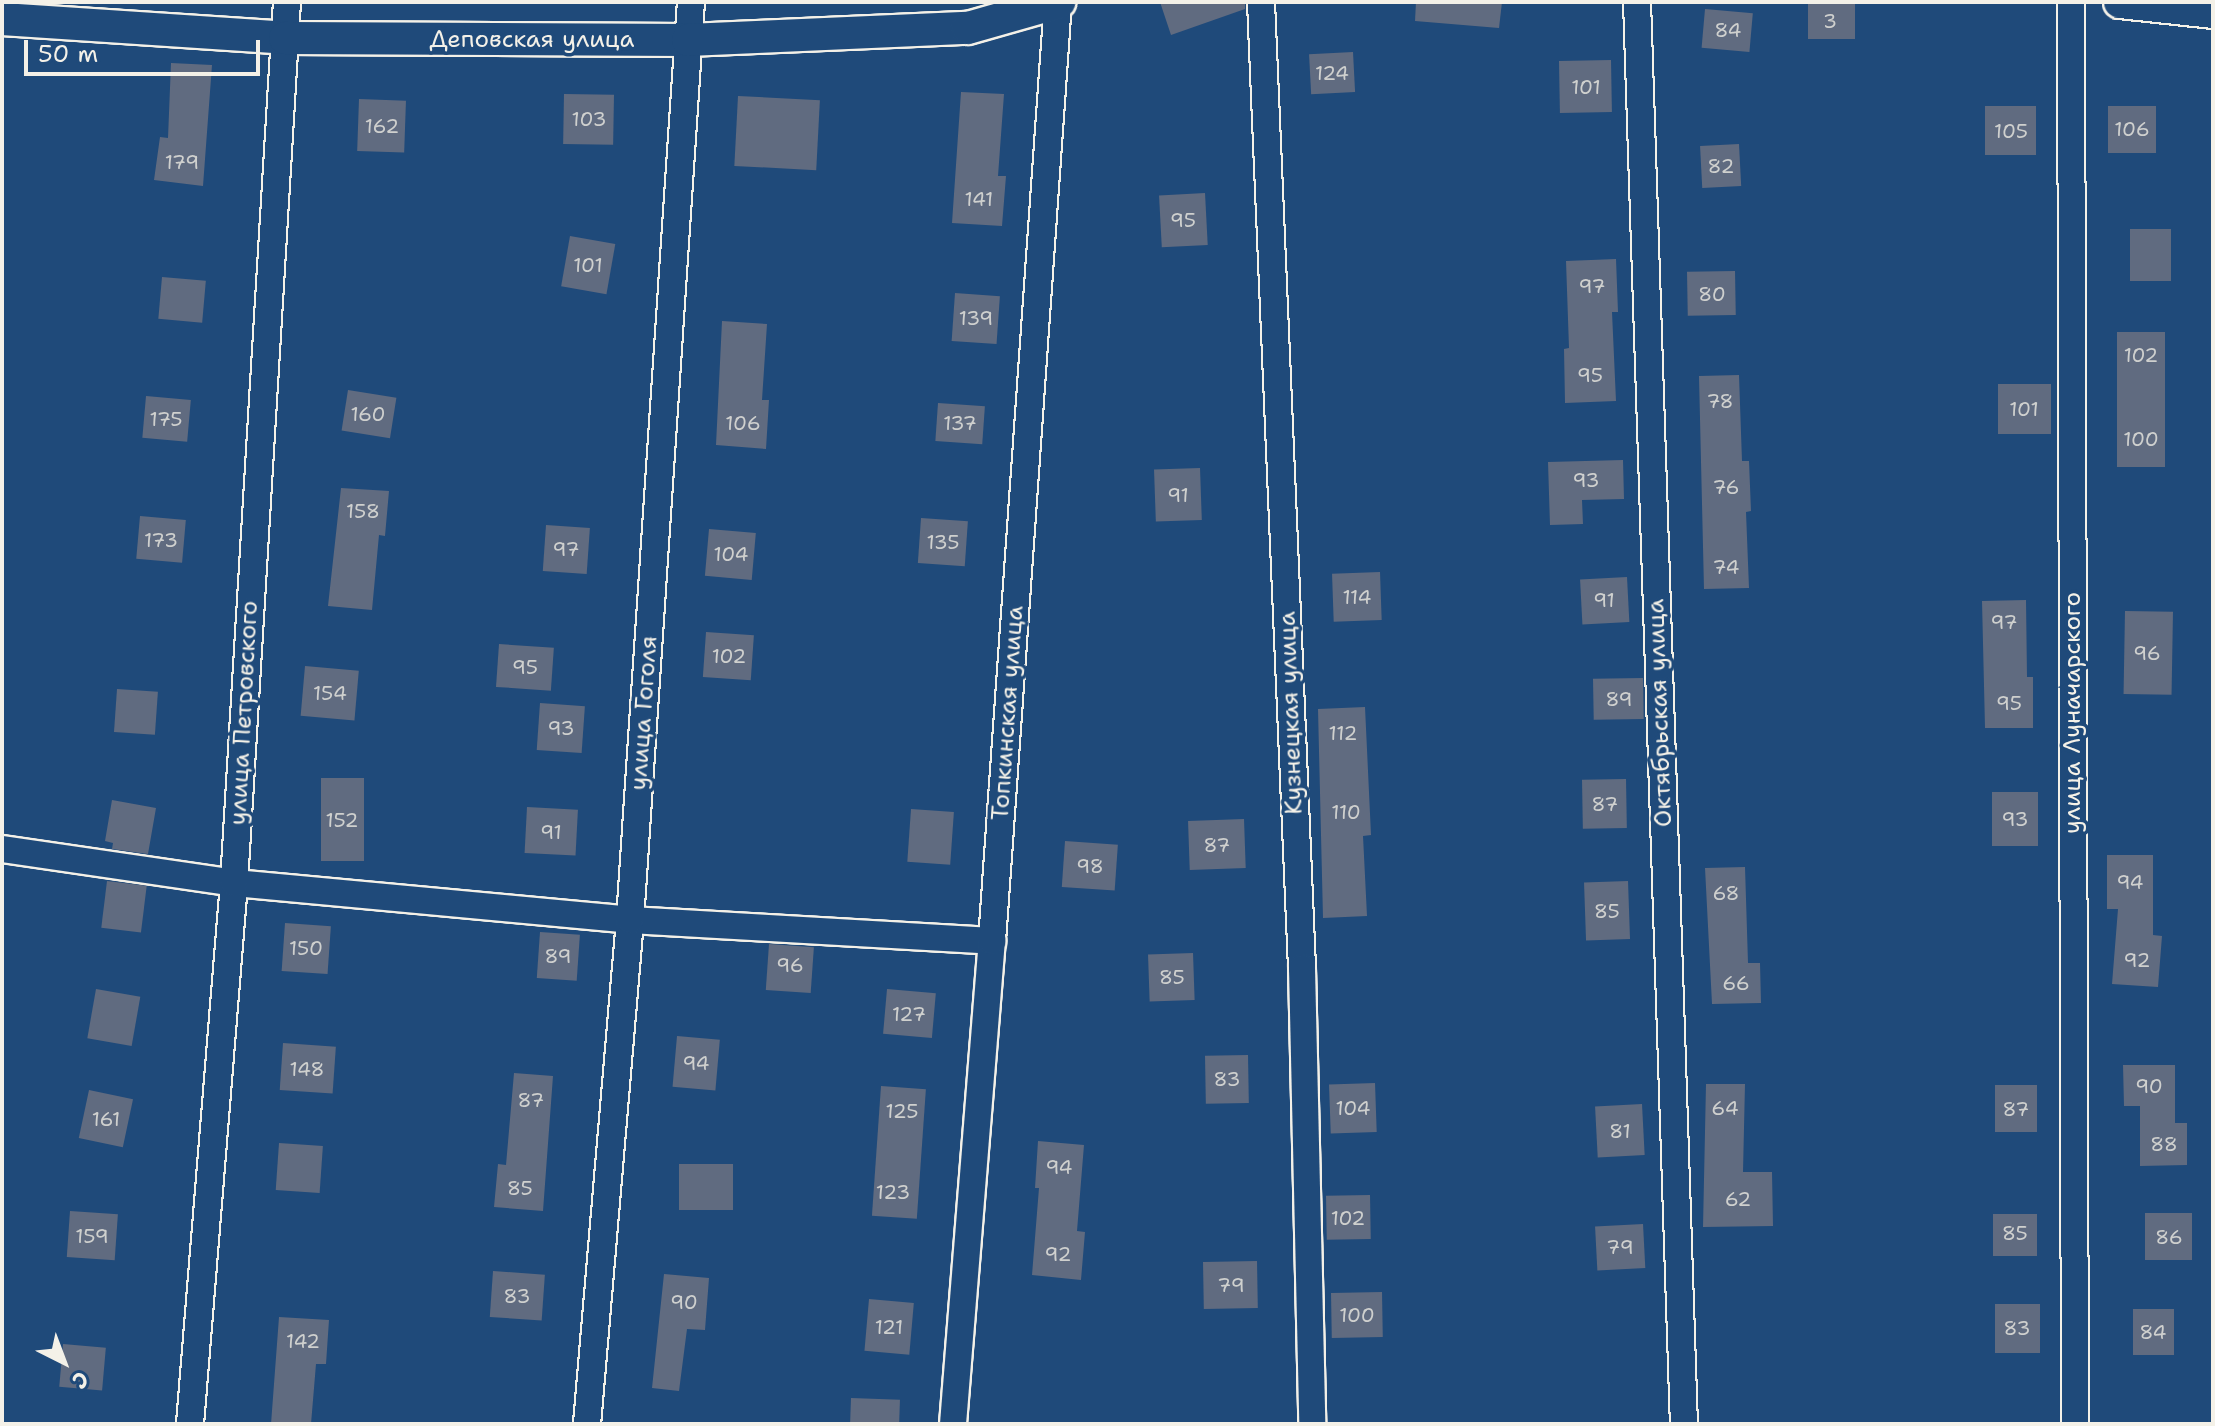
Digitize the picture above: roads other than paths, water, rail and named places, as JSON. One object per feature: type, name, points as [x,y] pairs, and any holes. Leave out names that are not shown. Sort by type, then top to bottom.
[{"type":"street","name":"улица Петровского","points":[[190,1424],[234,883],[287,2]]},
{"type":"street","name":"улица Гоголя","points":[[587,1424],[630,920],[691,2]]},
{"type":"street","name":"Деповская улица","points":[[2,19],[285,38],[688,40],[968,28],[1058,2]]},
{"type":"street","name":"Топкинская улица","points":[[953,1424],[992,941],[1058,2]]},
{"type":"street","name":"Кузнецкая улица","points":[[1261,2],[1302,968],[1312,1424]]},
{"type":"street","name":"Октябрьская улица","points":[[1637,2],[1684,1424]]},
{"type":"street","name":"улица Луначарского","points":[[2071,2],[2075,1424]]},
{"type":"street","points":[[2120,2],[2213,12]]},
{"type":"street","points":[[2,849],[234,883],[630,920],[992,941]]}]
